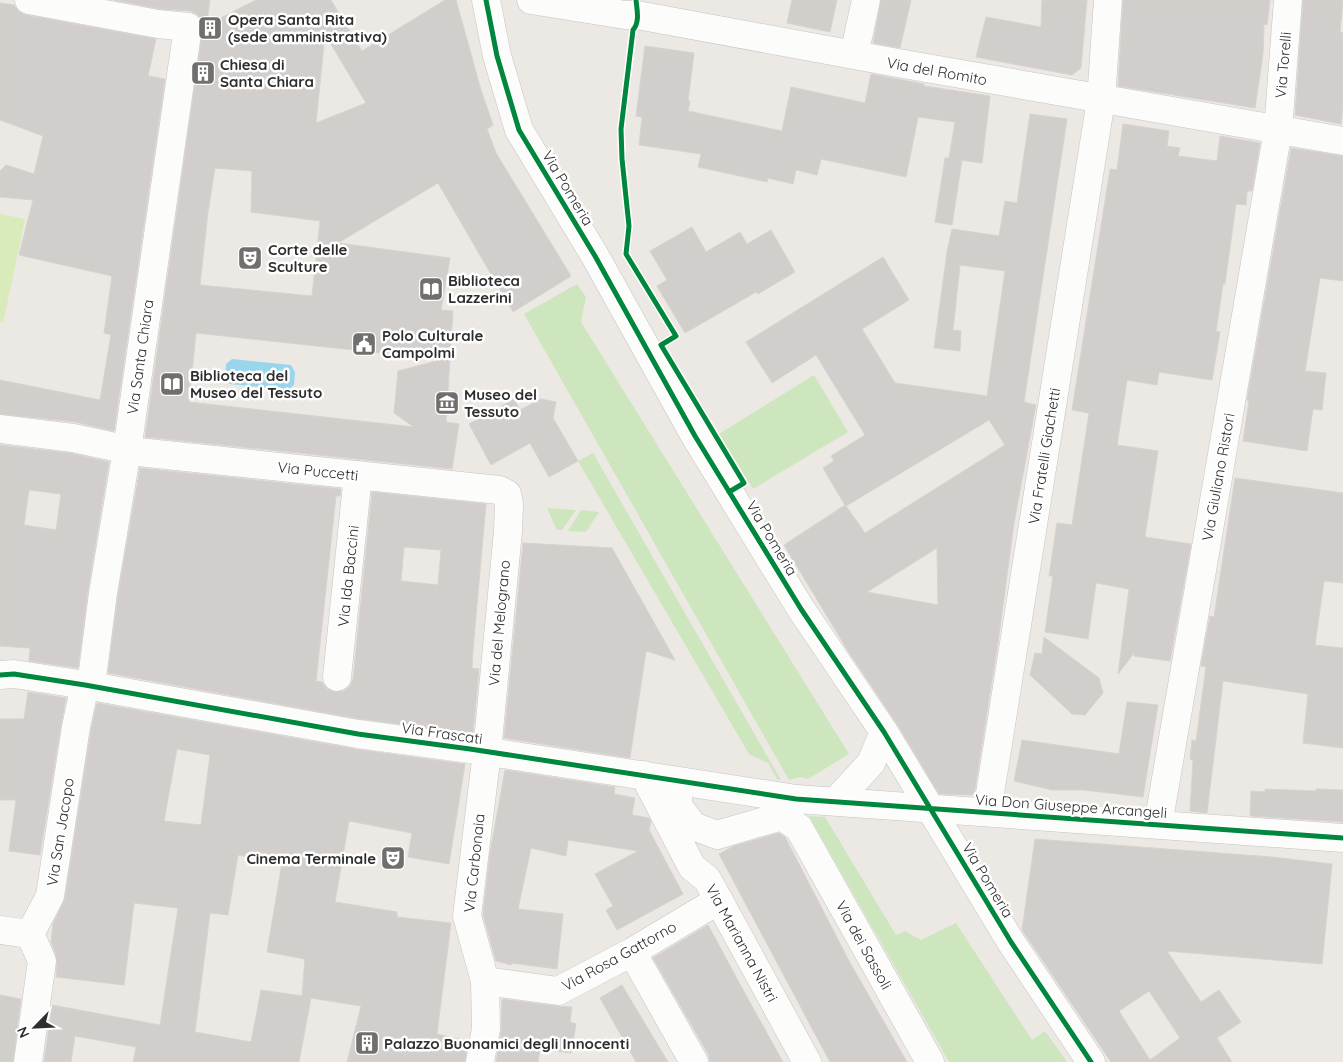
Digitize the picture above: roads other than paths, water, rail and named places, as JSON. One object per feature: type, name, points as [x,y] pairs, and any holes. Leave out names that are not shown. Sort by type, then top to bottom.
[{"type":"street","name":"Via Santa Chiara","points":[[29,0],[188,28],[127,450],[88,686]]},
{"type":"street","name":"Via Pomeria","points":[[486,0],[497,56],[519,130],[595,256],[695,436],[801,609],[884,732],[1011,942],[1091,1062]]},
{"type":"street","name":"Via del Romito","points":[[531,0],[627,8],[638,15],[1101,100],[1343,141]]},
{"type":"street","points":[[854,55],[866,0]]},
{"type":"street","name":"Via Fratelli Giachetti","points":[[987,812],[1101,100],[1108,0]]},
{"type":"street","name":"Via Torelli","points":[[1278,130],[1288,0]]},
{"type":"street","name":"Via Giuliano Ristori","points":[[1158,825],[1278,130]]},
{"type":"street","name":"Via Puccetti","points":[[0,429],[73,438],[127,450],[500,490],[507,494]]},
{"type":"street","name":"Via Ida Baccini","points":[[337,677],[358,475]]},
{"type":"street","name":"Via del Melograno","points":[[487,752],[508,531],[509,504],[507,494]]},
{"type":"street","name":"Via Frascati","points":[[0,674],[14,674],[88,686],[358,734],[796,799]]},
{"type":"street","name":"Via San Jacopo","points":[[30,934],[50,896],[76,727],[88,686]]},
{"type":"street","points":[[836,801],[871,763],[884,732]]},
{"type":"street","name":"Via Carbonaia","points":[[480,1062],[486,1029],[485,982],[466,916],[487,752]]},
{"type":"street","name":"Via Marianna Nistri","points":[[644,776],[692,867],[713,890],[807,1062]]},
{"type":"street","points":[[678,782],[678,806],[693,826],[717,834],[710,851],[713,890]]},
{"type":"street","name":"Via Don Giuseppe Arcangeli","points":[[796,799],[1343,838]]},
{"type":"street","name":"Via dei Sassoli","points":[[717,834],[782,816],[799,828],[930,1062]]},
{"type":"street","name":"Via Rosa Gattorno","points":[[485,982],[558,991],[632,952],[713,890]]},
{"type":"street","points":[[0,930],[30,934],[42,960],[28,1062]]},
{"type":"street","points":[[632,952],[694,1062]]},
{"type":"water","points":[[232,359],[291,365],[295,372],[294,385],[288,390],[230,384],[225,379],[226,364]]},
{"type":"place","name":"Opera Santa Rita (sede amministrativa)","points":[[210,28]]},
{"type":"place","name":"Chiesa di Santa Chiara","points":[[203,73]]},
{"type":"place","name":"Corte delle Sculture","points":[[250,258]]},
{"type":"place","name":"Biblioteca Lazzerini","points":[[431,289]]},
{"type":"place","name":"Polo Culturale Campolmi","points":[[364,344]]},
{"type":"place","name":"Biblioteca del Museo del Tessuto","points":[[172,384]]},
{"type":"place","name":"Museo del Tessuto","points":[[447,403]]},
{"type":"place","name":"Cinema Terminale","points":[[393,858]]},
{"type":"place","name":"Palazzo Buonamici degli Innocenti","points":[[367,1043]]}]
